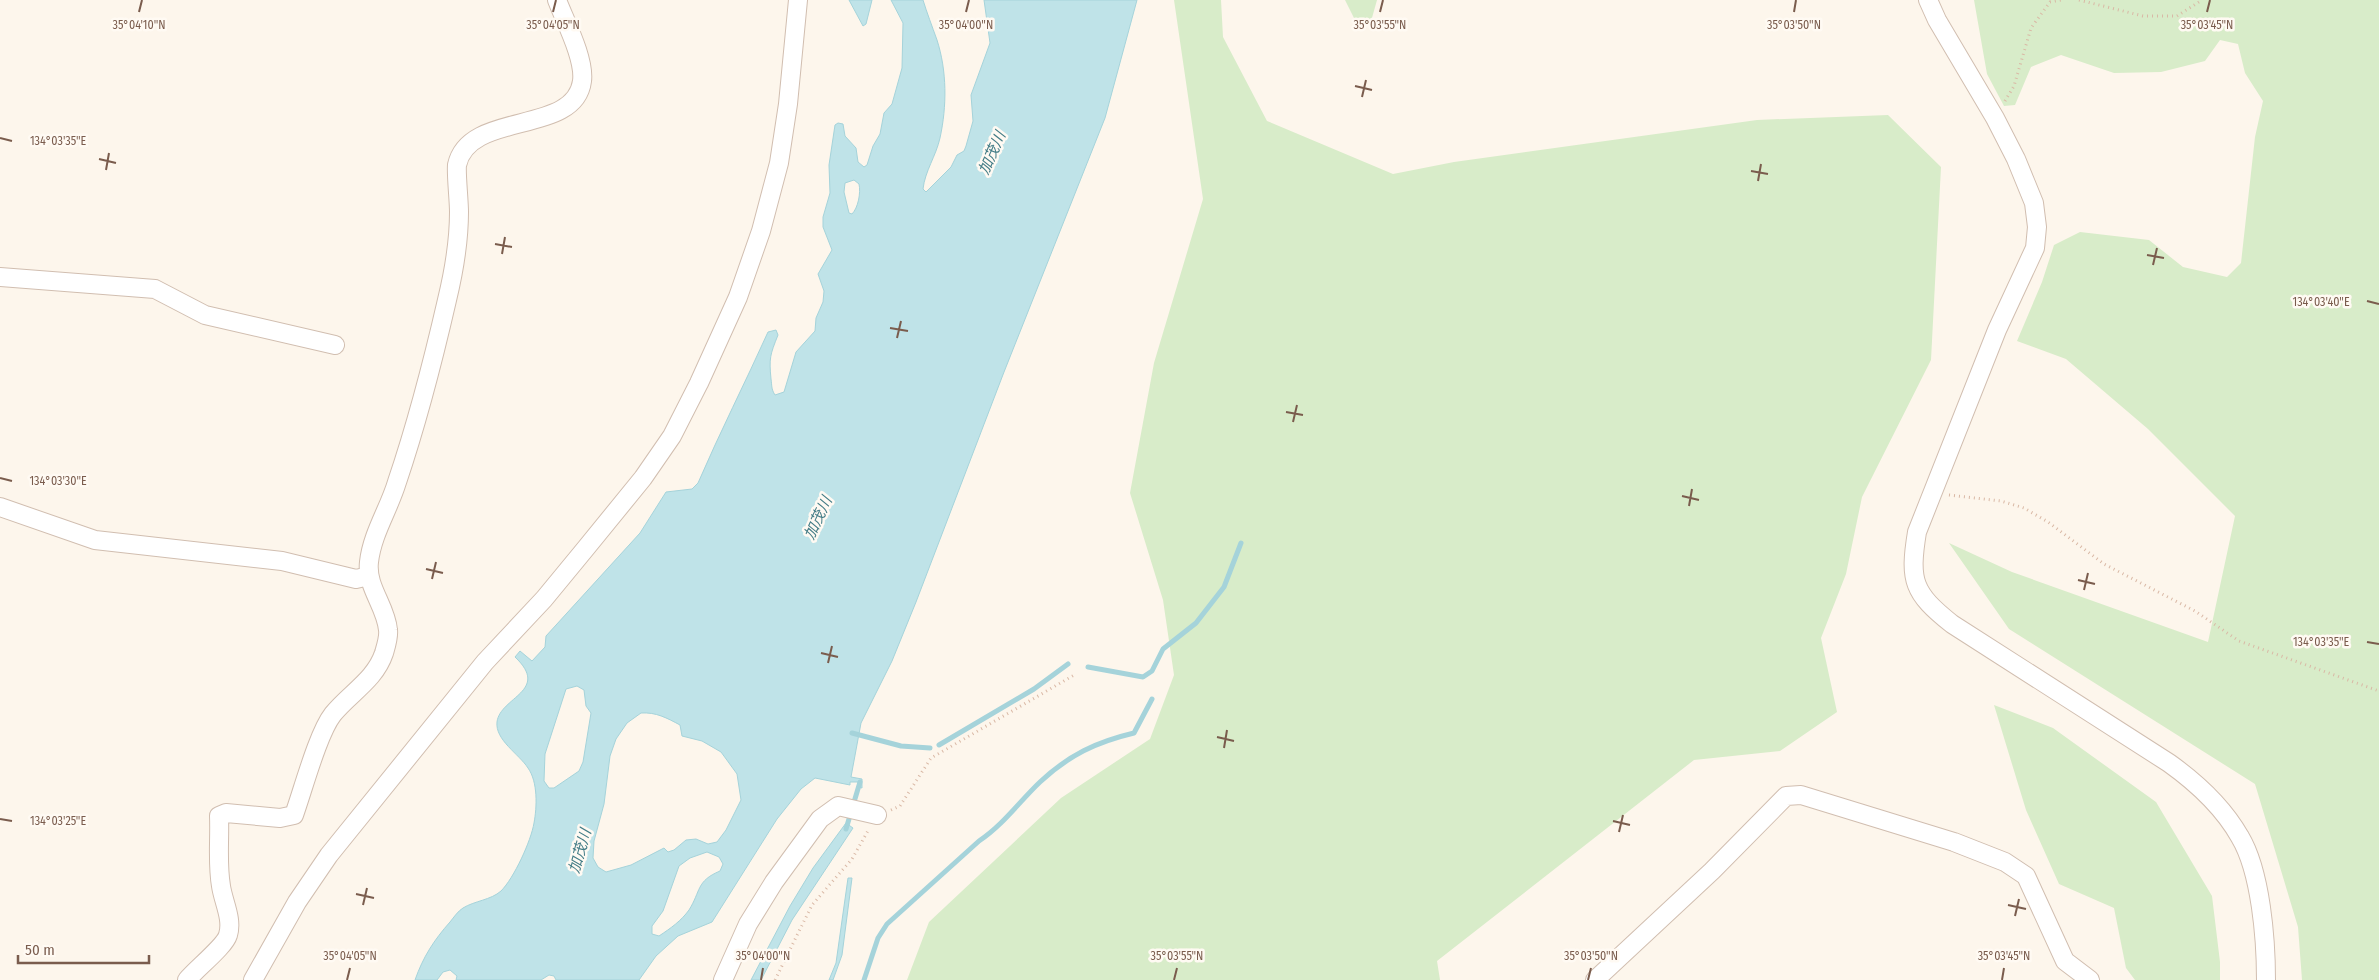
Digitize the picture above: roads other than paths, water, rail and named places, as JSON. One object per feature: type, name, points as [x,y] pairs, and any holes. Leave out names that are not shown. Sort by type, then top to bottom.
[{"type":"street","points":[[187,980],[199,965],[223,944],[228,935],[230,924],[221,884],[219,816],[226,813],[280,818],[294,815],[324,728],[333,714],[370,677],[383,656],[388,631],[369,576],[369,563],[374,543],[395,490],[409,446],[447,301],[459,236],[457,167],[461,152],[472,140],[547,115],[570,104],[577,95],[582,81],[581,62],[558,0]]},
{"type":"street","points":[[253,980],[297,902],[329,855],[485,662],[544,598],[586,548],[643,478],[672,436],[700,383],[738,297],[761,231],[780,154],[788,104],[798,0]]},
{"type":"street","points":[[1928,0],[1937,20],[1995,118],[2034,203],[2037,227],[2035,248],[1997,330],[1932,490],[1917,532],[1912,562],[1917,589],[1930,606],[1952,624],[2168,763],[2194,781],[2218,807],[2241,838],[2254,875],[2262,922],[2266,980]]},
{"type":"street","points":[[0,277],[155,289],[205,315],[336,345]]},
{"type":"street","points":[[0,507],[95,540],[282,561],[356,579],[369,576]]},
{"type":"street","points":[[1595,980],[1712,871],[1786,796],[1801,795],[1954,842],[2005,862],[2026,876],[2065,961],[2090,980]]},
{"type":"street","points":[[723,980],[748,924],[774,882],[820,818],[838,806],[877,816]]},
{"type":"water","points":[[849,0],[872,0],[866,24],[863,26]]},
{"type":"water","name":"加茂川","points":[[891,0],[923,0],[943,64],[945,101],[942,126],[938,145],[924,182],[923,189],[926,192],[951,167],[957,155],[964,151],[966,146],[973,121],[971,95],[990,43],[984,0],[1137,0],[1105,118],[1004,372],[916,602],[892,661],[861,723],[851,777],[862,779],[862,788],[858,787],[858,782],[850,782],[850,785],[815,778],[801,789],[777,819],[712,922],[678,936],[656,956],[639,980],[556,980],[554,976],[549,975],[541,980],[456,980],[457,976],[450,970],[443,972],[437,980],[415,980],[429,949],[458,912],[467,906],[497,894],[506,885],[521,859],[532,831],[536,802],[534,780],[528,768],[504,741],[497,729],[500,713],[521,693],[526,686],[528,678],[525,669],[515,657],[520,651],[532,661],[545,647],[546,636],[640,533],[666,492],[692,489],[698,483],[768,332],[776,330],[778,335],[770,361],[770,372],[775,395],[784,392],[796,352],[815,331],[816,318],[823,302],[824,291],[818,274],[832,250],[823,227],[823,217],[830,193],[829,165],[835,125],[838,123],[843,124],[845,136],[856,148],[858,162],[864,167],[867,165],[873,146],[880,134],[884,113],[892,104],[902,68],[903,23]],"holes":[[[854,180],[859,184],[860,192],[856,208],[852,214],[849,213],[844,192],[845,183]],[[577,686],[584,690],[586,706],[591,713],[583,762],[579,771],[554,788],[549,788],[544,781],[545,754],[566,689]],[[641,713],[657,715],[680,725],[682,736],[702,741],[721,752],[737,774],[741,800],[726,830],[717,842],[708,844],[696,839],[686,840],[674,850],[668,852],[664,848],[631,865],[606,872],[598,867],[593,858],[594,841],[604,804],[610,756],[616,739],[627,723]],[[707,852],[719,857],[723,864],[720,871],[712,875],[700,887],[693,903],[683,918],[659,936],[652,934],[652,926],[663,911],[679,866],[690,858]]]},
{"type":"water","points":[[846,823],[853,828],[792,920],[761,980],[751,980],[790,906],[813,868]]},
{"type":"water","points":[[848,878],[852,878],[842,955],[833,980],[829,980],[836,963]]},
{"type":"waterway","points":[[1088,667],[1143,677],[1152,671],[1163,649],[1196,623],[1224,587],[1241,543]]},
{"type":"waterway","points":[[939,745],[1034,689],[1068,664]]},
{"type":"waterway","points":[[864,980],[878,938],[887,924],[996,828],[1040,782],[1062,764],[1095,745],[1134,733],[1152,699]]},
{"type":"waterway","points":[[852,733],[901,746],[930,748]]},
{"type":"waterway","points":[[846,829],[860,782]]}]
